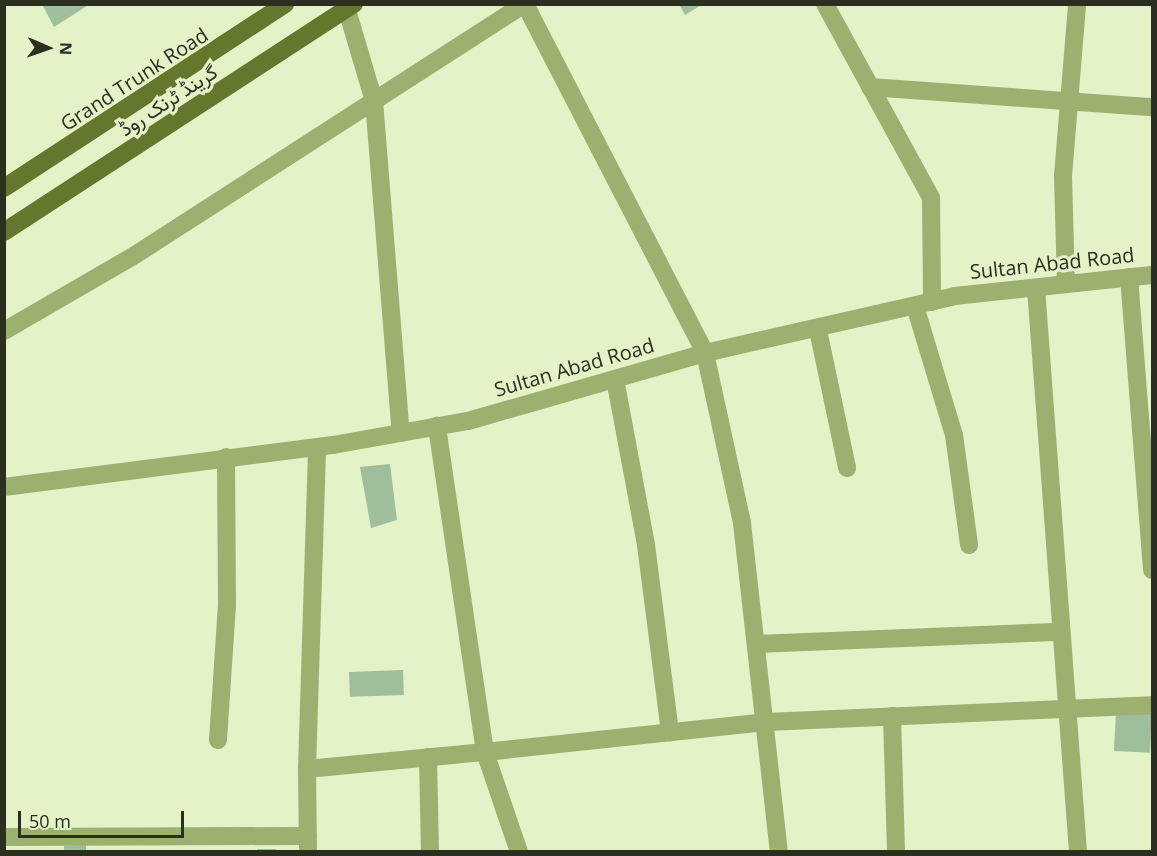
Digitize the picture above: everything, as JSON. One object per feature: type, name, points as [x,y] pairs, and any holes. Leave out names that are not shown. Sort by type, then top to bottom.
[{"type":"main road","name":"Grand Trunk Road","points":[[4,188],[285,4]]},
{"type":"main road","name":"گرینڈ ٹرنک روڈ","points":[[4,232],[351,7]]},
{"type":"street","points":[[4,332],[135,255],[524,4],[705,353],[742,522],[779,852]]},
{"type":"street","points":[[825,4],[931,198],[924,304],[954,435],[969,545]]},
{"type":"street","points":[[1066,284],[1063,176],[1077,4]]},
{"type":"street","points":[[351,7],[374,101],[401,433]]},
{"type":"street","points":[[870,87],[1152,107]]},
{"type":"street","name":"Sultan Abad Road","points":[[4,487],[316,447],[401,433],[437,426],[705,353],[818,330],[924,304],[1066,284],[1152,275]]},
{"type":"street","points":[[1130,278],[1152,570]]},
{"type":"street","points":[[1036,288],[1077,852]]},
{"type":"street","points":[[818,330],[847,468]]},
{"type":"street","points":[[615,379],[646,545],[670,732]]},
{"type":"street","points":[[437,426],[485,752],[519,852]]},
{"type":"street","points":[[4,837],[308,844],[307,769],[316,447]]},
{"type":"street","points":[[218,740],[227,604],[226,457]]},
{"type":"street","points":[[757,644],[1061,632]]},
{"type":"street","points":[[307,769],[766,722],[1152,705]]},
{"type":"street","points":[[892,716],[896,852]]},
{"type":"street","points":[[428,757],[430,852]]},
{"type":"building","points":[[42,4],[90,4],[54,27]]},
{"type":"building","points":[[679,4],[703,4],[685,15]]},
{"type":"building","points":[[390,464],[397,520],[371,528],[360,467]]},
{"type":"building","points":[[403,670],[404,695],[350,697],[349,672]]},
{"type":"building","points":[[1116,712],[1152,714],[1150,753],[1114,751]]},
{"type":"building","points":[[86,845],[86,852],[64,852],[64,846]]},
{"type":"building","points":[[257,849],[276,849],[276,852],[257,852]]}]
